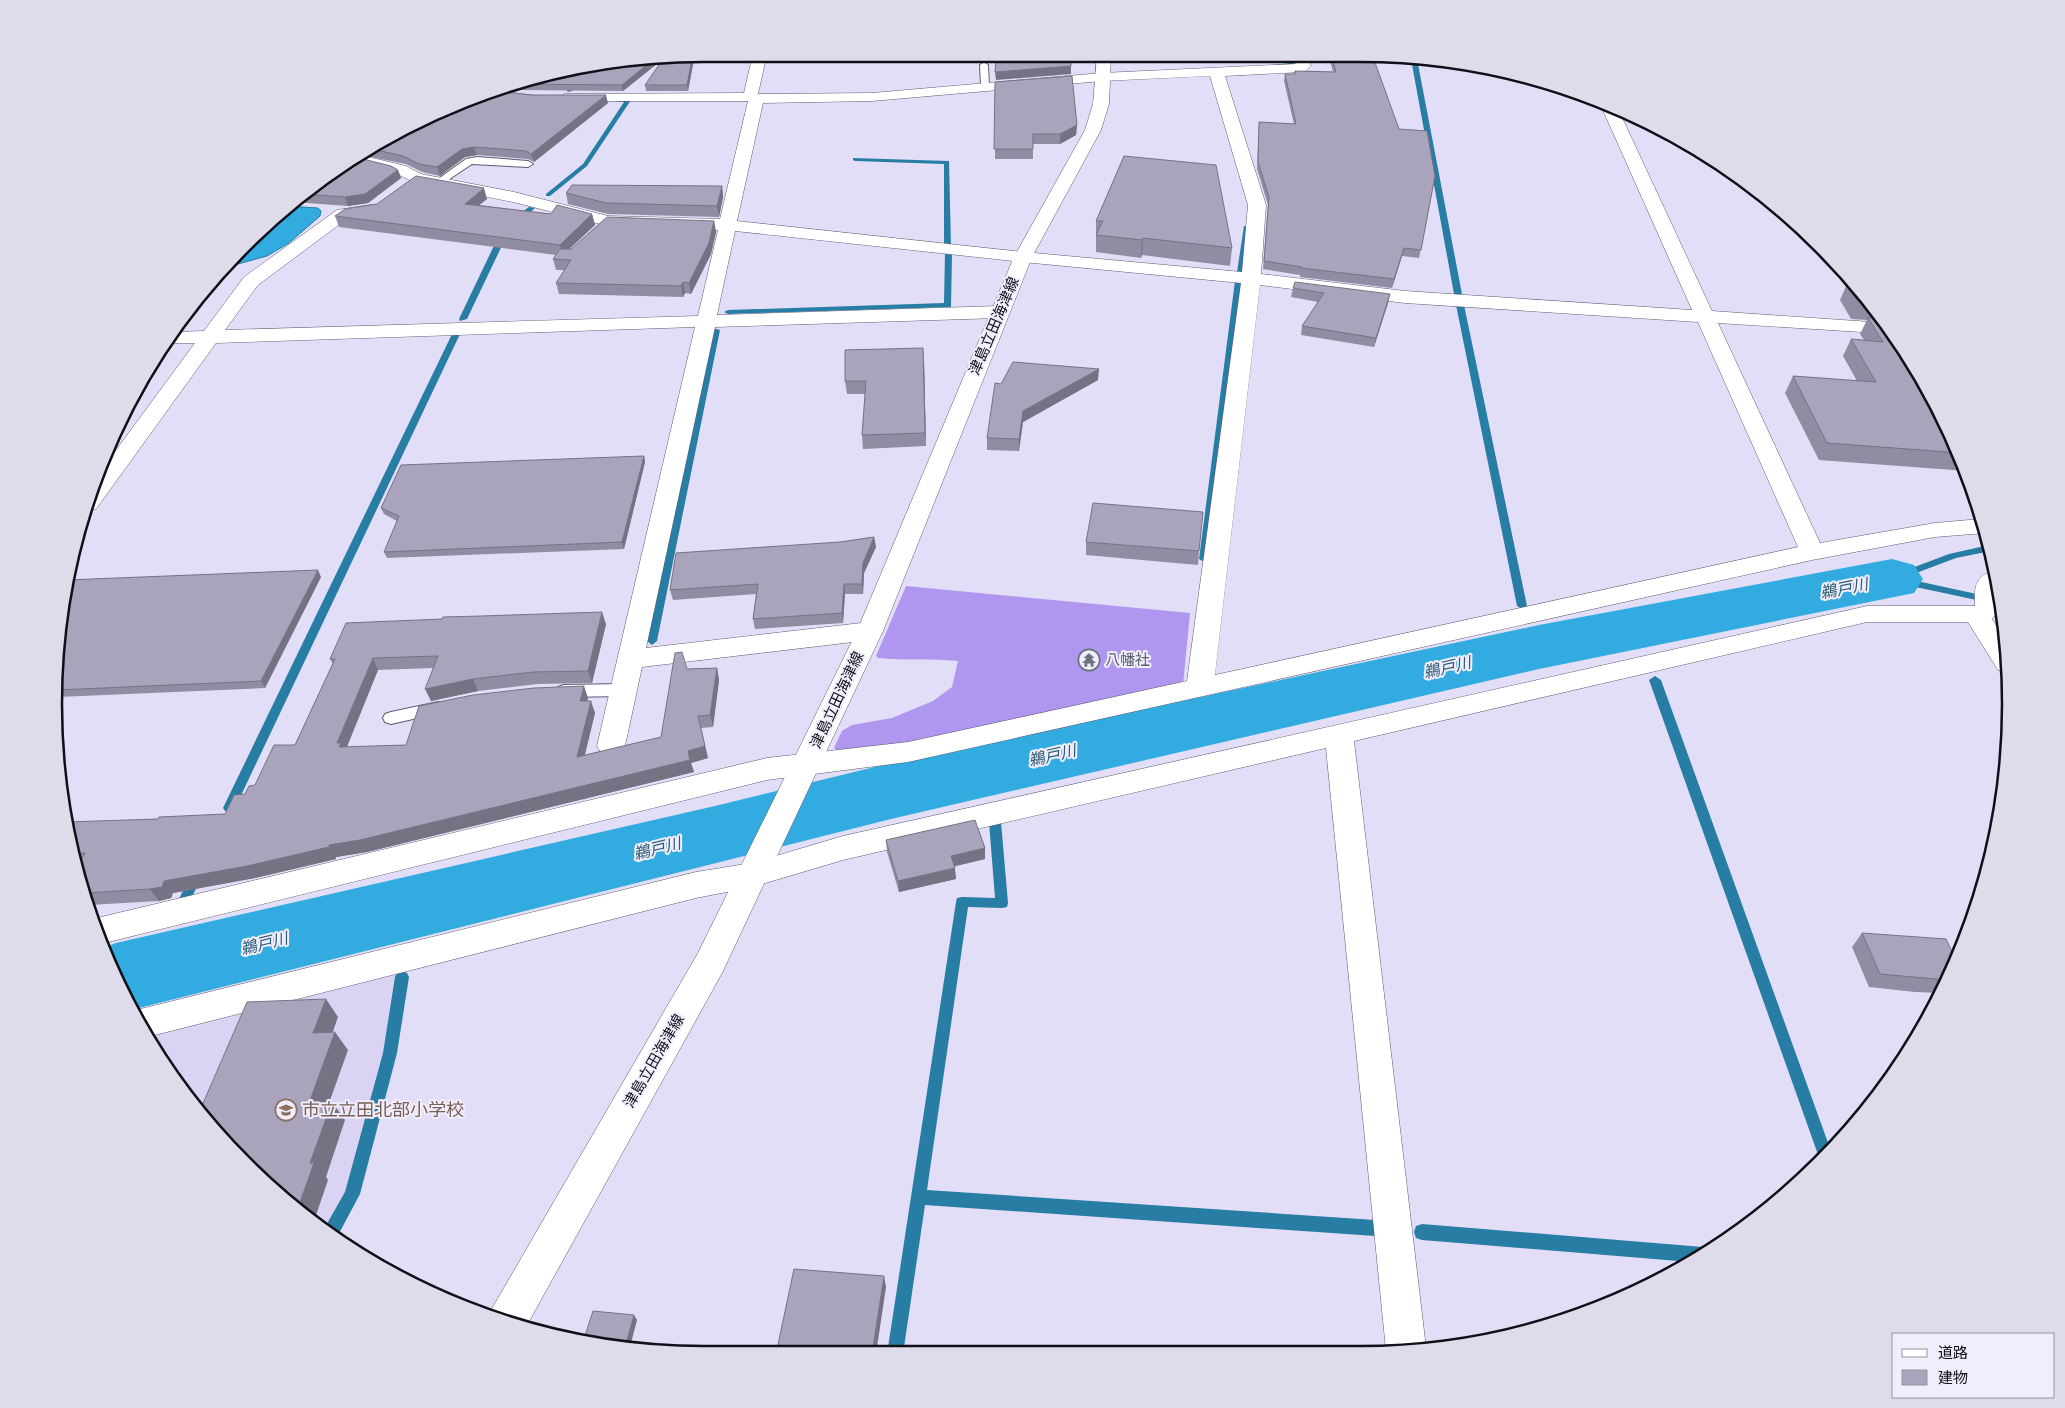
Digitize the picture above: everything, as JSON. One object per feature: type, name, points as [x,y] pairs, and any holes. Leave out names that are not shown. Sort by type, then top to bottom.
[{"type":"street","points":[[611,746],[728,225],[758,62]]},
{"type":"street","name":"津島立田海津線","points":[[510,1315],[710,963],[870,631],[1023,257],[1093,130],[1101,104],[1103,62]]},
{"type":"street","points":[[552,97],[872,97],[1102,77],[1301,68],[1304,66],[1302,62]]},
{"type":"street","points":[[1200,688],[1251,278],[1257,205],[1216,71]]},
{"type":"street","points":[[1613,114],[1812,552]]},
{"type":"street","points":[[363,161],[400,169],[402,188]]},
{"type":"street","points":[[101,486],[251,281],[343,214],[374,209],[402,188],[439,182],[514,196],[608,221],[728,225],[1023,257],[1251,278],[1405,297],[1881,328]]},
{"type":"street","points":[[178,338],[999,312]]},
{"type":"street","points":[[104,929],[766,769],[804,769],[908,752],[1812,552],[1935,530],[1977,526]]},
{"type":"street","points":[[146,1022],[696,885],[752,875],[843,848],[1867,614],[1987,596],[1998,635]]},
{"type":"street","points":[[630,660],[870,631]]},
{"type":"street","points":[[1339,735],[1405,1344]]},
{"type":"lane","points":[[984,65],[985,86]]},
{"type":"lane","points":[[439,182],[469,161],[528,164]]},
{"type":"lane","points":[[595,233],[608,221]]},
{"type":"lane","points":[[548,692],[624,690]]},
{"type":"lane","points":[[391,718],[449,706]]},
{"type":"shaded area","points":[[906,586],[1190,613],[1183,685],[905,747],[841,753],[834,748],[842,731],[852,725],[892,718],[933,701],[952,687],[958,661],[888,659],[876,656]]},
{"type":"shaded area","name":"市立立田北部小学校","points":[[396,974],[386,1055],[345,1195],[330,1224],[313,1213],[250,1158],[195,1095],[154,1034]]},
{"type":"water","points":[[299,207],[318,208],[321,211],[320,216],[289,243],[267,256],[237,264],[250,250]]},
{"type":"building","points":[[996,62],[1071,62],[1071,66],[995,72]]},
{"type":"building","points":[[1333,62],[1375,63],[1399,129],[1427,131],[1435,176],[1421,250],[1404,248],[1394,279],[1301,268],[1264,261],[1269,197],[1258,162],[1259,122],[1296,124],[1285,74],[1295,74],[1295,71],[1336,72]]},
{"type":"building","points":[[691,63],[687,85],[645,85],[659,64]]},
{"type":"building","points":[[646,66],[622,85],[537,84],[579,75]]},
{"type":"building","points":[[1072,76],[1077,125],[1060,134],[1033,134],[1033,149],[994,149],[995,82]]},
{"type":"building","points":[[512,93],[531,95],[606,95],[531,154],[526,151],[474,147],[462,149],[437,167],[419,164],[403,156],[379,151],[459,111]]},
{"type":"building","points":[[1124,156],[1216,165],[1232,248],[1096,235],[1103,221],[1096,221]]},
{"type":"building","points":[[365,160],[391,166],[398,170],[365,194],[345,197],[313,195]]},
{"type":"building","points":[[416,176],[484,188],[465,204],[551,214],[557,205],[592,214],[560,245],[335,216],[345,209],[377,204]]},
{"type":"building","points":[[572,185],[722,186],[717,206],[606,203],[566,193]]},
{"type":"building","points":[[607,217],[714,221],[709,243],[689,283],[683,282],[681,286],[556,283],[571,260],[553,259],[560,249],[571,249]]},
{"type":"building","points":[[1295,282],[1390,294],[1376,338],[1302,326],[1324,293],[1293,288]]},
{"type":"building","points":[[1868,318],[1873,318],[1917,383],[1951,452],[1827,443],[1793,376],[1876,382],[1851,339],[1883,342]]},
{"type":"building","points":[[923,348],[925,433],[862,435],[866,381],[845,381],[845,350]]},
{"type":"building","points":[[1013,362],[1099,369],[1023,411],[1019,439],[987,438],[995,383],[1001,384]]},
{"type":"building","points":[[644,456],[622,542],[384,552],[399,516],[381,508],[401,465]]},
{"type":"building","points":[[1093,503],[1203,512],[1199,551],[1086,542]]},
{"type":"building","points":[[874,537],[863,563],[862,584],[844,584],[842,613],[753,619],[758,584],[670,590],[676,553],[840,542]]},
{"type":"building","points":[[318,570],[261,681],[63,690],[68,620],[75,580]]},
{"type":"building","points":[[602,612],[588,671],[533,672],[473,679],[425,689],[438,656],[373,658],[337,743],[341,743],[339,747],[406,745],[419,706],[473,695],[534,688],[584,686],[580,701],[591,701],[577,757],[661,737],[675,653],[682,652],[687,669],[717,668],[710,715],[698,716],[705,746],[688,751],[690,760],[360,840],[329,845],[329,847],[247,866],[164,881],[162,887],[91,893],[82,859],[85,853],[80,853],[74,822],[158,819],[159,817],[225,814],[234,795],[245,794],[249,786],[255,785],[274,745],[295,745],[335,659],[330,659],[346,623],[442,619],[443,617]]},
{"type":"building","points":[[975,820],[985,848],[951,856],[955,868],[898,881],[886,840]]},
{"type":"building","points":[[1862,933],[1946,939],[1952,952],[1940,979],[1880,974]]},
{"type":"building","points":[[326,999],[313,1033],[335,1032],[309,1103],[332,1102],[310,1163],[314,1163],[300,1202],[250,1158],[203,1104],[247,1002]]},
{"type":"building","points":[[794,1269],[884,1276],[873,1346],[778,1346]]},
{"type":"building","points":[[593,1311],[634,1315],[627,1341],[586,1334]]},
{"type":"waterway","points":[[1276,66],[1292,64],[1291,62]]},
{"type":"waterway","points":[[1415,65],[1458,294]]},
{"type":"waterway","points":[[569,91],[576,76]]},
{"type":"waterway","points":[[548,195],[585,165],[628,100],[614,100]]},
{"type":"waterway","points":[[855,159],[947,162],[948,244]]},
{"type":"waterway","points":[[515,221],[531,208]]},
{"type":"waterway","points":[[1241,272],[1247,228]]},
{"type":"waterway","points":[[463,319],[503,235]]},
{"type":"waterway","points":[[728,312],[948,305],[948,254]]},
{"type":"waterway","points":[[1204,559],[1238,283]]},
{"type":"waterway","points":[[1460,305],[1522,606]]},
{"type":"waterway","points":[[652,641],[716,330]]},
{"type":"waterway","points":[[229,808],[456,334]]},
{"type":"waterway","name":"鵜戸川","points":[[1983,549],[1952,556],[1892,579],[1986,599],[1993,599]]},
{"type":"waterway","name":"鵜戸川","points":[[124,976],[891,791],[1539,647],[1892,579]]},
{"type":"waterway","points":[[1533,638],[1539,647]]},
{"type":"waterway","points":[[1655,680],[1823,1149]]},
{"type":"waterway","points":[[1196,700],[1203,721]]},
{"type":"waterway","points":[[918,1197],[962,902],[1002,903],[995,822]]},
{"type":"waterway","points":[[185,899],[196,876]]},
{"type":"waterway","points":[[151,970],[167,938]]},
{"type":"waterway","points":[[334,1227],[352,1194],[390,1053],[402,977]]},
{"type":"waterway","points":[[896,1346],[918,1197]]},
{"type":"waterway","points":[[918,1197],[1375,1228]]},
{"type":"waterway","points":[[1422,1232],[1691,1254]]},
{"type":"place","name":"八幡社","points":[[1089,660]]},
{"type":"place","name":"市立立田北部小学校","points":[[286,1110]]}]
